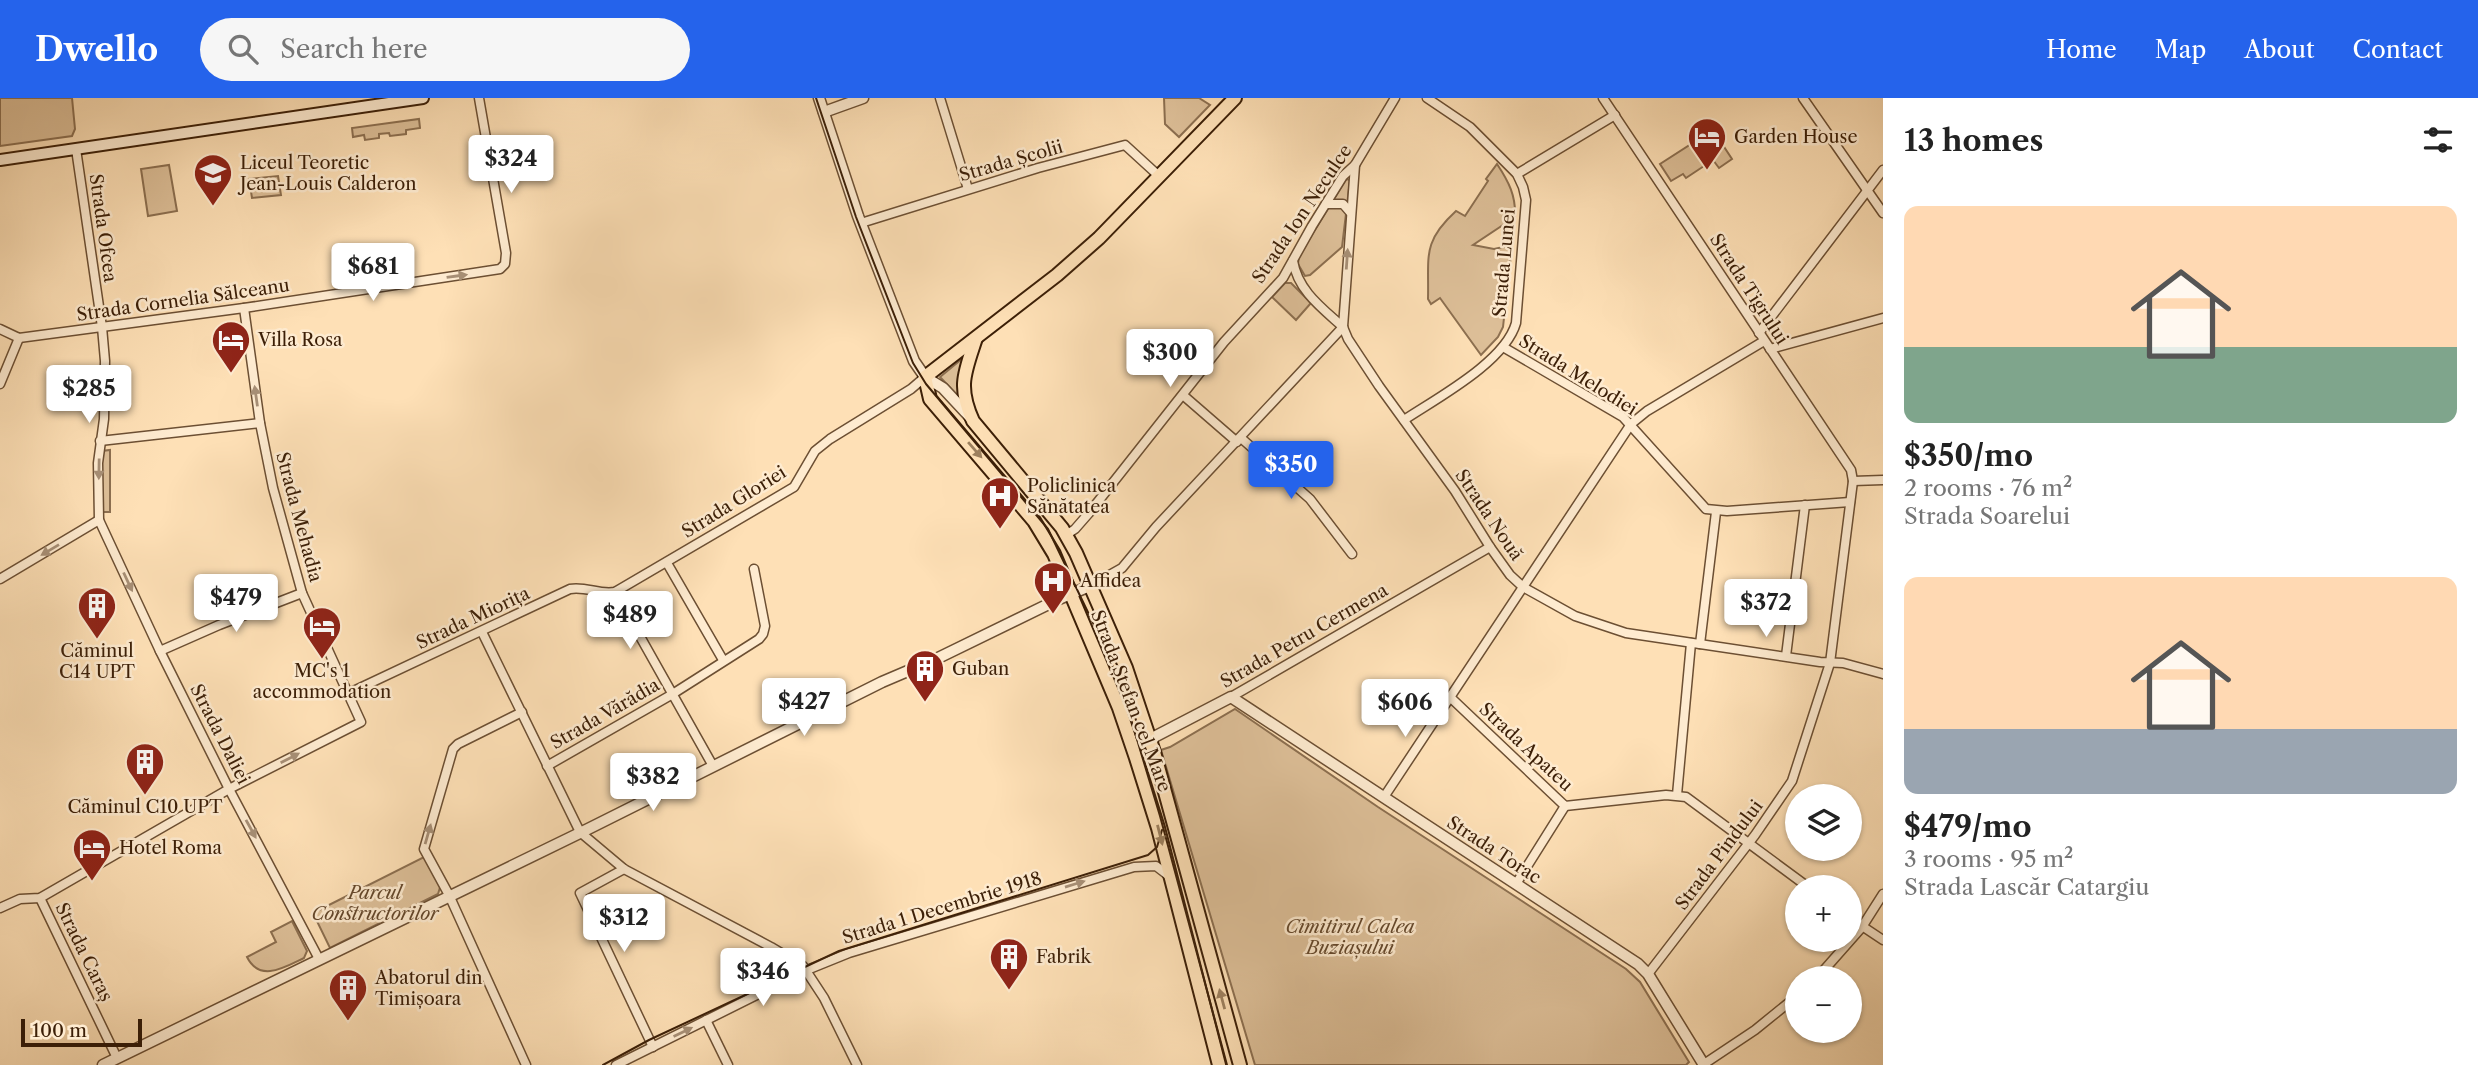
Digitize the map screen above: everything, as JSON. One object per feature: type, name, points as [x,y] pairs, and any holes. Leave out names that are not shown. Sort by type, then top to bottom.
[{"type":"main road","points":[[0,160],[423,98]]},
{"type":"main road","points":[[925,377],[1057,275],[1099,238],[1160,177],[1227,101]]},
{"type":"main road","points":[[973,421],[963,389],[965,367],[976,338]]},
{"type":"main road","name":"Strada Ștefan cel Mare","points":[[925,377],[930,399],[1042,532],[1071,594],[1133,748],[1158,828],[1219,1065]]},
{"type":"main road","name":"Strada Ștefan cel Mare","points":[[973,421],[1066,535],[1126,668],[1150,738],[1240,1065]]},
{"type":"street","name":"Strada Cornelia Sălceanu","points":[[19,338],[497,270],[504,266],[506,256],[480,98]]},
{"type":"street","name":"Strada Ștefan cel Mare","points":[[818,98],[861,223],[909,348],[925,377],[943,387],[973,421]]},
{"type":"street","points":[[824,112],[863,98]]},
{"type":"street","points":[[940,98],[968,189]]},
{"type":"street","name":"Strada Ion Neculce","points":[[1066,535],[1089,513],[1224,342],[1283,278],[1343,176],[1355,165],[1395,98]]},
{"type":"street","points":[[1427,98],[1470,127],[1517,174],[1615,115]]},
{"type":"street","name":"Strada Tigrului","points":[[1603,98],[1851,470],[1853,481]]},
{"type":"street","points":[[1804,98],[1883,213]]},
{"type":"street","name":"Strada Școlii","points":[[861,223],[968,189],[1125,145],[1160,177]]},
{"type":"street","name":"Strada Ofcea","points":[[76,149],[102,327],[105,383],[104,419],[98,463],[99,520]]},
{"type":"street","points":[[103,1065],[883,682],[1090,586],[1122,568],[1156,527],[1343,327],[1355,165]]},
{"type":"street","points":[[1384,797],[1631,424],[1761,337],[1883,170]]},
{"type":"street","name":"Strada Lunei","points":[[1404,421],[1482,367],[1503,347],[1513,332],[1517,315],[1526,200],[1517,174]]},
{"type":"street","points":[[1326,204],[1343,204],[1350,212]]},
{"type":"street","points":[[1293,261],[1298,281]]},
{"type":"street","points":[[1283,278],[1291,277],[1298,281],[1315,302],[1343,327]]},
{"type":"street","name":"Strada Mehadia","points":[[229,789],[361,722],[302,593],[273,488],[260,423],[244,308]]},
{"type":"street","points":[[1770,349],[1883,318]]},
{"type":"street","name":"Strada Nouă","points":[[1343,327],[1353,347],[1455,491],[1490,547],[1522,587],[1553,605],[1605,627],[1637,635],[1843,663],[1883,674]]},
{"type":"street","points":[[0,329],[19,338],[0,384]]},
{"type":"street","name":"Strada Melodiei","points":[[1503,347],[1623,417],[1701,506],[1716,512]]},
{"type":"street","name":"Strada Gloriei","points":[[615,593],[794,487],[817,450],[830,439],[911,389],[925,377]]},
{"type":"street","points":[[1184,396],[1310,499],[1352,554]]},
{"type":"street","points":[[100,441],[260,423]]},
{"type":"street","points":[[1791,875],[1686,797],[1677,795],[1716,512],[1850,502],[1853,481],[1883,480]]},
{"type":"street","name":"Strada Pindului","points":[[1648,974],[1792,782],[1830,663],[1850,502]]},
{"type":"street","points":[[1786,656],[1805,505]]},
{"type":"street","points":[[0,579],[99,520]]},
{"type":"street","name":"Strada Daliei","points":[[99,520],[229,789],[319,959]]},
{"type":"street","name":"Strada Petru Cermena","points":[[1133,748],[1231,696],[1490,547]]},
{"type":"street","points":[[667,562],[723,660]]},
{"type":"street","name":"Strada Vărădia","points":[[547,766],[671,695],[759,639],[765,630],[765,619],[754,569]]},
{"type":"street","name":"Strada Miorița","points":[[347,694],[570,589],[585,587],[607,594],[615,593]]},
{"type":"street","points":[[160,651],[302,593]]},
{"type":"street","points":[[615,593],[713,766]]},
{"type":"street","points":[[482,632],[580,832],[624,869],[771,947],[807,970],[857,1065]]},
{"type":"street","name":"Strada Torac","points":[[1231,696],[1621,952],[1648,974],[1704,1065]]},
{"type":"street","name":"Strada Apateu","points":[[1450,697],[1565,806],[1677,795]]},
{"type":"street","points":[[522,712],[453,749],[424,849],[449,895],[526,1065]]},
{"type":"street","points":[[0,908],[20,898],[40,898],[229,789]]},
{"type":"street","points":[[1516,884],[1565,806]]},
{"type":"street","name":"Strada 1 Decembrie 1918","points":[[616,1065],[807,970],[867,947],[1134,867],[1156,866],[1169,876]]},
{"type":"street","points":[[624,869],[580,893],[653,1047]]},
{"type":"street","points":[[1883,894],[1862,927],[1883,940]]},
{"type":"street","name":"Strada Caraș","points":[[40,898],[117,1058]]},
{"type":"street","points":[[1828,966],[1840,952]]},
{"type":"street","points":[[1704,1065],[1785,1006]]},
{"type":"street","points":[[706,1020],[728,1065]]},
{"type":"green space","points":[[0,98],[72,98],[75,129],[72,136],[0,146]]},
{"type":"green space","points":[[1164,98],[1199,98],[1210,105],[1179,137],[1165,124]]},
{"type":"green space","points":[[419,119],[420,128],[406,130],[406,134],[379,134],[379,138],[365,140],[364,135],[353,137],[352,128]]},
{"type":"green space","points":[[1713,130],[1732,159],[1719,168],[1713,160],[1686,178],[1683,174],[1671,181],[1660,164]]},
{"type":"green space","points":[[1497,164],[1511,189],[1515,217],[1473,245],[1494,249],[1512,245],[1503,327],[1498,337],[1481,355],[1440,298],[1431,304],[1428,299],[1428,260],[1437,232],[1456,211],[1465,216]]},
{"type":"green space","points":[[169,165],[177,211],[148,216],[141,169]]},
{"type":"green space","points":[[278,176],[281,195],[252,198],[249,179]]},
{"type":"green space","points":[[1346,179],[1350,180],[1342,247],[1310,275],[1305,276],[1298,264],[1299,256]]},
{"type":"green space","points":[[1285,283],[1291,283],[1311,303],[1296,320],[1272,297]]},
{"type":"green space","points":[[963,358],[959,397],[940,377]]},
{"type":"green space","points":[[110,450],[110,512],[102,512],[102,451]]},
{"type":"green space","name":"Cimitirul Calea Buziașului","points":[[1235,709],[1378,807],[1626,969],[1640,982],[1689,1062],[1686,1065],[1255,1065],[1161,750]]},
{"type":"green space","name":"Parcul Constructorilor","points":[[426,856],[441,884],[438,894],[330,948],[313,913]]},
{"type":"green space","points":[[292,921],[307,951],[304,958],[273,971],[252,965],[247,957],[276,942],[271,932]]},
{"type":"tram line","points":[[816,98],[856,217],[913,363],[926,384],[1048,529],[1108,654],[1124,696],[1160,816],[1227,1065]]},
{"type":"tram line","points":[[603,1065],[649,1040],[839,951],[1148,855],[1157,847],[1162,830]]},
{"type":"place","name":"Garden House","points":[[1707,171]]},
{"type":"place","name":"Liceul Teoretic Jean-Louis Calderon","points":[[213,207]]},
{"type":"place","name":"Villa Rosa","points":[[231,374]]},
{"type":"place","name":"Policlinica Sănătatea","points":[[1000,530]]},
{"type":"place","name":"Affidea","points":[[1053,615]]},
{"type":"place","name":"Căminul C14 UPT","points":[[97,640]]},
{"type":"place","name":"MC's 1 accommodation","points":[[322,660]]},
{"type":"place","name":"Guban","points":[[925,703]]},
{"type":"place","name":"Căminul C10 UPT","points":[[145,796]]},
{"type":"place","name":"Hotel Roma","points":[[92,882]]},
{"type":"place","name":"Fabrik","points":[[1009,991]]},
{"type":"place","name":"Abatorul din Timișoara","points":[[348,1022]]}]
